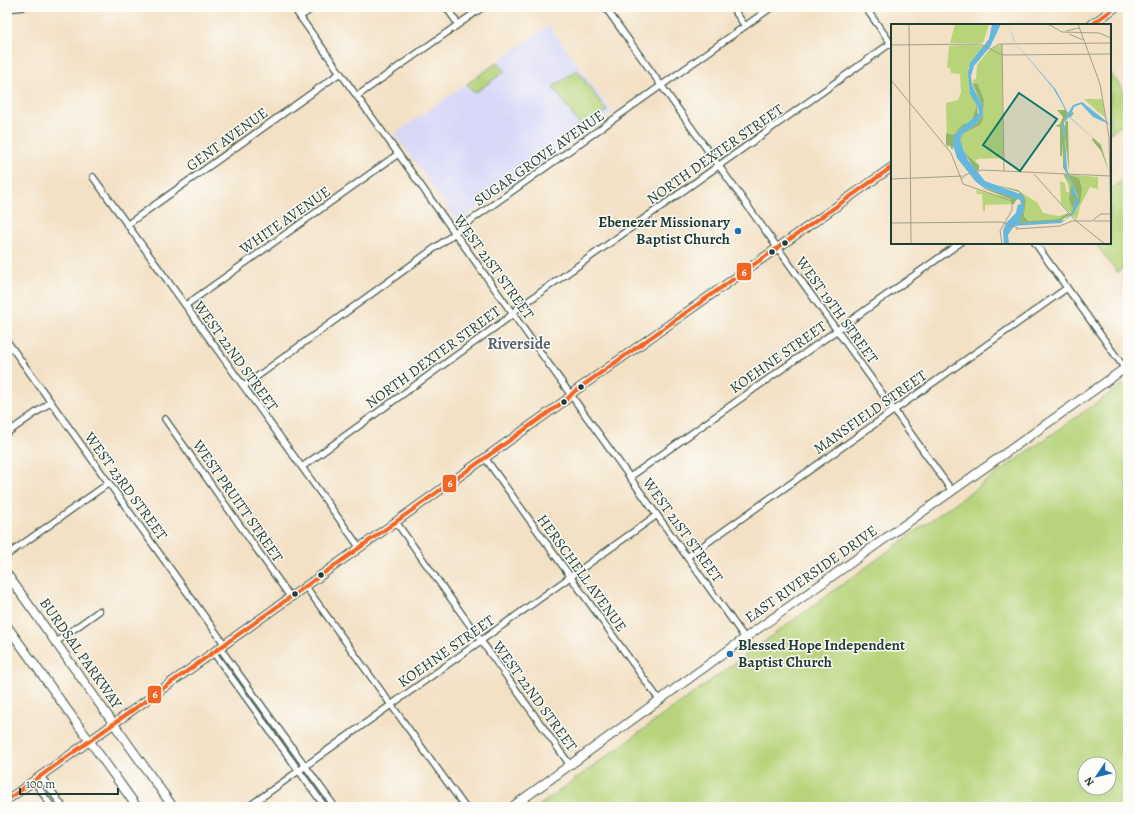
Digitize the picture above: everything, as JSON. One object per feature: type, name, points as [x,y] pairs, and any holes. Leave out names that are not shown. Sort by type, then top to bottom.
[{"type":"street","points":[[7,9],[23,7]]},
{"type":"street","name":"WEST 21ST STREET","points":[[293,7],[745,638]]},
{"type":"street","points":[[300,17],[314,7]]},
{"type":"street","points":[[446,7],[458,24]]},
{"type":"street","points":[[357,96],[482,7]]},
{"type":"street","name":"WEST 19TH STREET","points":[[605,7],[952,491]]},
{"type":"street","points":[[732,7],[745,26]]},
{"type":"street","name":"SUGAR GROVE AVENUE","points":[[244,386],[460,228],[772,7]]},
{"type":"street","points":[[865,7],[891,43]]},
{"type":"street","points":[[1092,24],[1116,7]]},
{"type":"street","name":"NORTH DEXTER STREET","points":[[302,467],[508,318],[512,313],[891,45]]},
{"type":"street","name":"GENT AVENUE","points":[[128,224],[340,73]]},
{"type":"street","name":"WHITE AVENUE","points":[[186,305],[398,154]]},
{"type":"street","points":[[7,800],[291,598],[582,387],[891,168]]},
{"type":"street","name":"WEST 22ND STREET","points":[[93,177],[360,548]]},
{"type":"street","name":"KOEHNE STREET","points":[[630,477],[959,244]]},
{"type":"street","points":[[1036,244],[1127,369]]},
{"type":"street","name":"MANSFIELD STREET","points":[[687,557],[1067,288]]},
{"type":"street","name":"WEST 23RD STREET","points":[[7,341],[109,483],[220,648],[299,771],[325,807]]},
{"type":"street","name":"EAST RIVERSIDE DRIVE","points":[[512,807],[745,638],[1127,369]]},
{"type":"street","points":[[7,433],[51,402]]},
{"type":"street","name":"WEST PRUITT STREET","points":[[165,419],[291,598]]},
{"type":"street","name":"HERSCHELL AVENUE","points":[[485,458],[660,701]]},
{"type":"street","points":[[7,556],[109,483]]},
{"type":"street","name":"KOEHNE STREET","points":[[248,807],[657,515]]},
{"type":"street","name":"WEST 22ND STREET","points":[[396,522],[570,765]]},
{"type":"street","name":"BURDSAL PARKWAY","points":[[7,574],[173,807]]},
{"type":"street","points":[[306,587],[465,807]]},
{"type":"street","points":[[56,642],[99,611]]},
{"type":"street","points":[[7,626],[137,807]]},
{"type":"street","name":"WEST 23RD STREET","points":[[220,648],[335,807]]},
{"type":"street","points":[[41,776],[63,807]]},
{"type":"street","points":[[34,781],[52,807]]},
{"type":"shaded area","points":[[549,25],[612,113],[458,222],[395,134]]},
{"type":"green space","points":[[498,62],[505,71],[476,92],[472,91],[467,84]]},
{"type":"green space","points":[[577,70],[607,111],[582,128],[553,87]]},
{"type":"green space","points":[[1111,73],[1128,97],[1128,121],[1111,132]]},
{"type":"green space","points":[[1128,176],[1128,264],[1117,272],[1096,244],[1111,244],[1111,188]]},
{"type":"green space","points":[[1123,384],[1128,392],[1128,807],[537,807],[920,528]]},
{"type":"transit line","name":"6","points":[[1092,24],[1116,7]]},
{"type":"transit line","name":"6","points":[[7,800],[566,400],[575,391],[891,168]]},
{"type":"place","name":"Ebenezer Missionary Baptist Church","points":[[738,231]]},
{"type":"place","name":"Blessed Hope Independent Baptist Church","points":[[730,654]]},
{"type":"district","name":"Riverside","points":[[519,343]]}]
